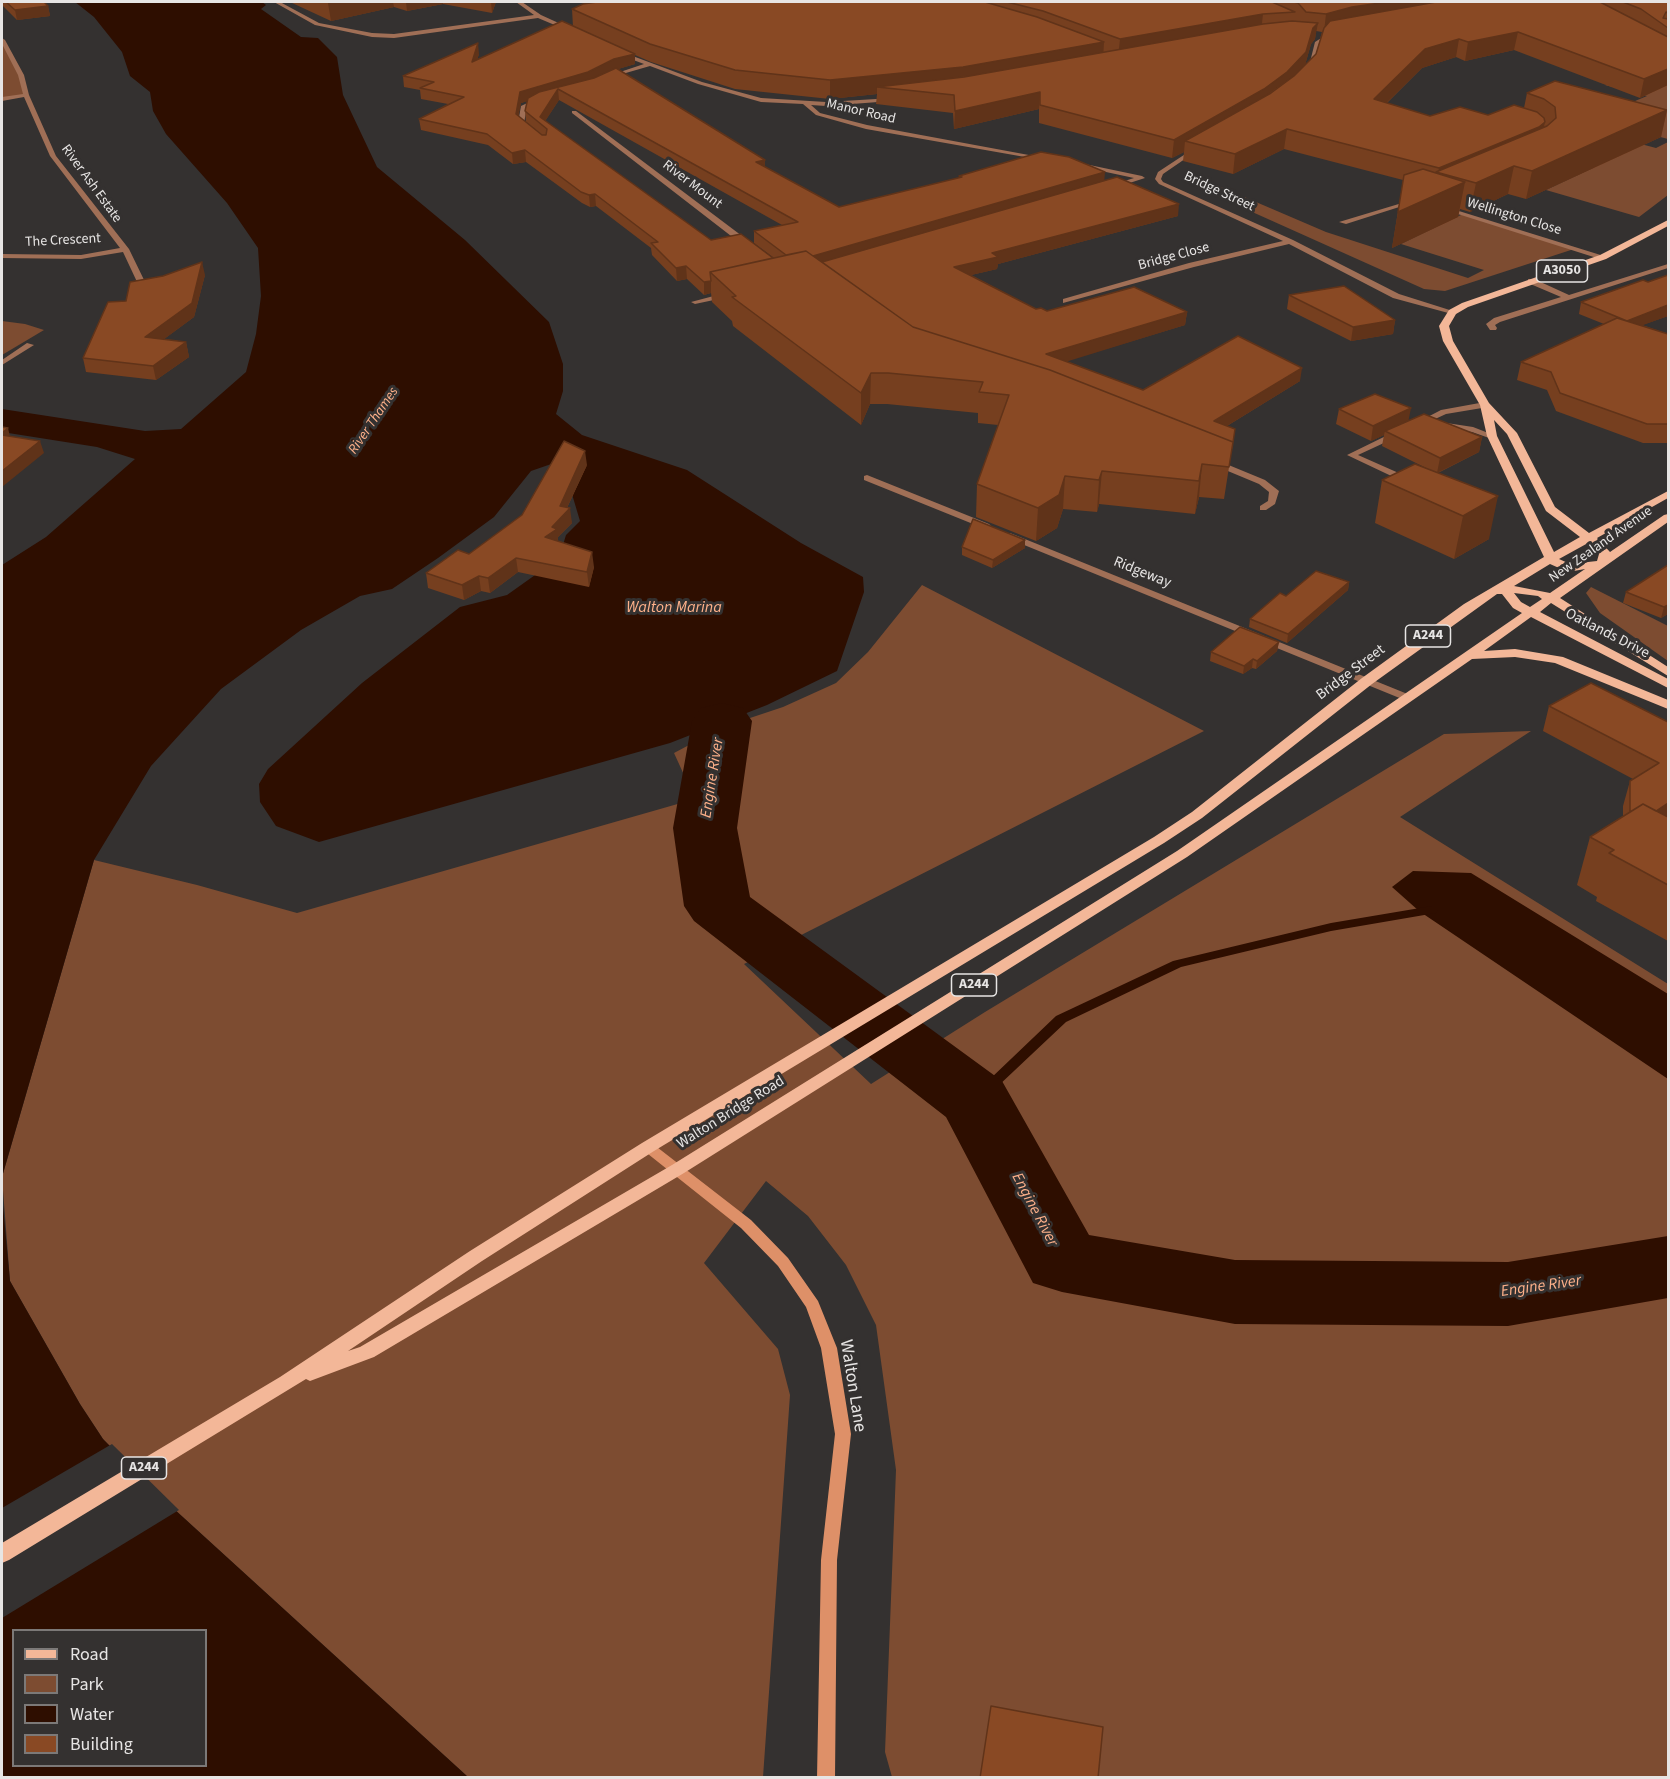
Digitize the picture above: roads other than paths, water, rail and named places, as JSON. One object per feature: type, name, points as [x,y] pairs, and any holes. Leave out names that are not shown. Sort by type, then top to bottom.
[{"type":"main road","name":"A3050","points":[[1452,312],[1479,299],[1603,257],[1668,223]]},
{"type":"main road","points":[[1452,312],[1444,326],[1449,341],[1485,405],[1512,433],[1551,509],[1601,547],[1605,554],[1603,562],[1568,568],[1551,559],[1492,436],[1485,405]]},
{"type":"main road","name":"New Zealand Avenue","points":[[1551,559],[1668,494]]},
{"type":"main road","name":"New Zealand Avenue","points":[[1551,598],[1668,517]]},
{"type":"main road","points":[[1508,586],[1551,559]]},
{"type":"main road","name":"Bridge Street","points":[[1159,840],[1222,797],[1367,681],[1490,594],[1508,586]]},
{"type":"main road","name":"Oatlands Drive","points":[[1668,672],[1551,598],[1508,586],[1512,600],[1530,613],[1668,684]]},
{"type":"main road","name":"A244","points":[[1406,697],[1551,598]]},
{"type":"main road","points":[[1466,656],[1515,652],[1558,660],[1580,667],[1668,705]]},
{"type":"main road","name":"Walton Bridge Road","points":[[287,1382],[367,1352],[678,1169],[1182,854],[1406,697]]},
{"type":"main road","name":"Walton Bridge Road","points":[[2,1554],[287,1382],[476,1256],[648,1147],[1159,840]]},
{"type":"street","points":[[277,2],[317,24],[372,35],[394,36],[538,16]]},
{"type":"street","points":[[519,2],[538,16],[576,33]]},
{"type":"street","points":[[554,23],[566,21]]},
{"type":"street","points":[[1305,76],[1312,65],[1320,36],[1341,31]]},
{"type":"street","name":"River Ash Estate","points":[[2,40],[21,75],[26,95],[53,156],[125,249],[142,284]]},
{"type":"street","name":"Manor Road","points":[[619,52],[648,65],[748,98],[806,104],[818,114],[866,127],[1048,159]]},
{"type":"street","points":[[603,82],[618,73],[648,65]]},
{"type":"street","points":[[2,99],[26,95]]},
{"type":"street","points":[[536,136],[521,123],[524,106],[555,95]]},
{"type":"street","points":[[806,104],[897,99]]},
{"type":"street","name":"River Mount","points":[[574,112],[751,247]]},
{"type":"street","name":"Bridge Street","points":[[1207,143],[1160,173],[1158,179],[1176,190],[1290,242],[1396,296],[1452,312]]},
{"type":"street","points":[[1067,163],[1158,179]]},
{"type":"street","points":[[1106,189],[1142,178]]},
{"type":"street","points":[[1343,222],[1417,200],[1426,203]]},
{"type":"street","name":"Wellington Close","points":[[1436,206],[1603,257]]},
{"type":"street","name":"Bridge Close","points":[[1066,301],[1192,265],[1290,242]]},
{"type":"street","name":"The Crescent","points":[[2,256],[81,256],[125,249]]},
{"type":"street","points":[[1493,328],[1490,324],[1497,320],[1668,266]]},
{"type":"street","points":[[1531,281],[1569,298]]},
{"type":"street","points":[[695,302],[730,294]]},
{"type":"street","points":[[2,363],[30,345]]},
{"type":"street","points":[[1485,405],[1444,412],[1414,426],[1455,426],[1492,436]]},
{"type":"street","points":[[1404,431],[1351,455],[1415,483]]},
{"type":"street","points":[[1208,460],[1262,482],[1274,491],[1272,502],[1263,508]]},
{"type":"street","name":"Ridgeway","points":[[867,478],[1406,697]]},
{"type":"street","name":"Walton Lane","points":[[648,1147],[746,1224],[783,1262],[813,1305],[829,1348],[843,1434],[829,1560],[826,1778]]},
{"type":"water","points":[[75,2],[262,2],[266,5],[261,9],[301,37],[318,38],[337,57],[343,95],[377,167],[465,240],[549,322],[563,364],[563,391],[556,414],[582,435],[687,470],[801,543],[863,577],[864,592],[837,671],[767,705],[670,743],[319,842],[276,826],[260,802],[259,784],[268,769],[362,683],[460,607],[507,595],[559,558],[566,535],[580,521],[563,464],[560,461],[531,471],[494,517],[438,558],[392,589],[360,596],[301,630],[221,689],[151,766],[94,860],[2,1177],[2,565],[46,537],[135,459],[97,447],[2,432],[2,409],[145,431],[181,429],[246,372],[256,334],[261,296],[258,248],[227,203],[166,134],[153,111],[150,92],[130,76],[122,52],[94,17]]},
{"type":"water","points":[[1413,871],[1471,873],[1668,994],[1668,1079],[1419,911],[1392,887]]},
{"type":"water","points":[[2,1195],[10,1281],[80,1404],[103,1439],[151,1488],[468,1777],[2,1777]]},
{"type":"waterway","name":"Engine River","points":[[722,721],[705,828],[718,906],[975,1100],[1062,1261],[1235,1292],[1508,1294],[1668,1267]]},
{"type":"waterway","points":[[975,1100],[1061,1019],[1177,964],[1331,927],[1432,910]]},
{"type":"water label","name":"River Thames","points":[[374,421]]},
{"type":"water label","name":"Walton Marina","points":[[674,608]]}]
